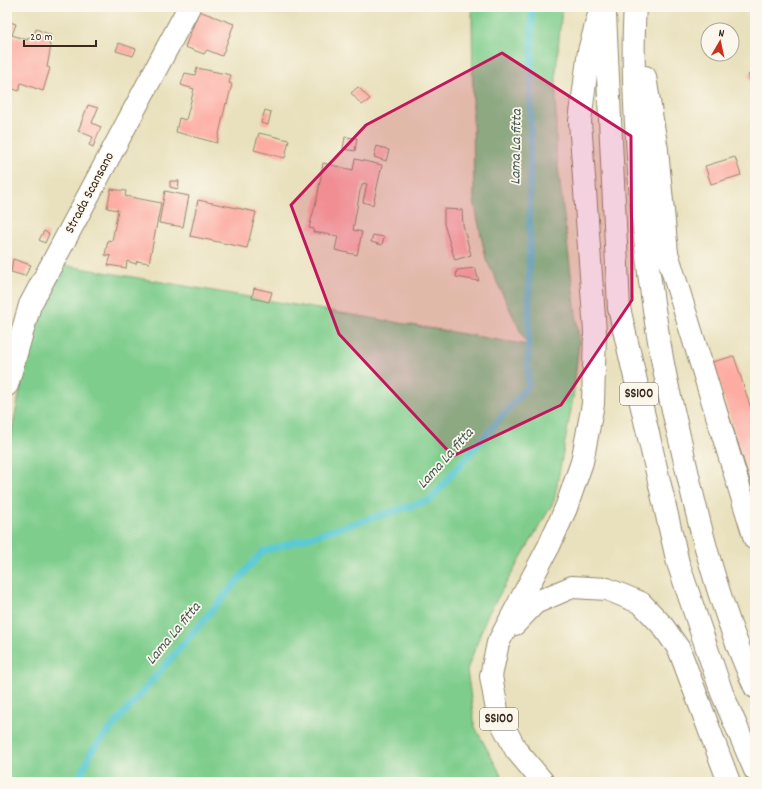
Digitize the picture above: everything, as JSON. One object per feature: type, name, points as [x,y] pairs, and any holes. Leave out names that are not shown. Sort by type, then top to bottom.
[{"type":"main road","name":"Strada Scansano","points":[[7,385],[30,305],[189,7]]},
{"type":"main road","name":"SS100","points":[[543,782],[516,750],[498,716],[491,676],[498,643],[549,546],[566,508],[582,462],[593,404],[595,332],[580,121],[589,51],[600,7]]},
{"type":"main road","name":"SS100","points":[[605,7],[619,308],[678,563],[722,693],[754,768]]},
{"type":"main road","name":"SS100","points":[[634,21],[647,82],[657,150],[667,253],[755,539]]},
{"type":"main road","name":"SS100","points":[[634,21],[635,108],[639,178],[648,266],[662,359],[689,482],[710,563],[740,654],[755,687]]},
{"type":"main road","points":[[498,643],[535,603],[572,587],[608,589],[641,603],[662,625],[679,649],[728,778]]},
{"type":"highlighted area","points":[[502,53],[631,136],[632,300],[561,405],[453,456],[339,334],[291,205],[366,125]]},
{"type":"green space","points":[[472,7],[562,7],[556,71],[556,151],[579,340],[573,399],[554,501],[487,616],[467,670],[475,727],[505,782],[7,782],[7,454],[37,308],[63,265],[527,345],[486,259],[474,201]]},
{"type":"building","points":[[199,11],[234,24],[222,56],[207,50],[204,54],[185,47]]},
{"type":"building","points":[[7,21],[16,24],[12,35],[27,40],[28,38],[33,39],[36,29],[51,35],[49,45],[51,46],[47,67],[50,68],[43,91],[21,83],[19,91],[7,87]]},
{"type":"building","points":[[119,43],[136,49],[133,56],[116,51]]},
{"type":"building","points":[[197,68],[231,75],[229,83],[232,84],[217,143],[176,132],[179,118],[186,120],[194,89],[181,85],[185,73],[195,75]]},
{"type":"building","points":[[755,72],[755,89],[748,75]]},
{"type":"building","points":[[358,87],[370,99],[362,105],[351,93]]},
{"type":"building","points":[[88,105],[98,108],[92,123],[101,127],[93,147],[89,145],[93,137],[78,131]]},
{"type":"building","points":[[265,110],[271,112],[268,125],[261,123]]},
{"type":"building","points":[[259,133],[289,140],[285,158],[254,150]]},
{"type":"building","points":[[345,137],[357,138],[355,151],[343,149]]},
{"type":"building","points":[[377,146],[389,150],[386,161],[374,157]]},
{"type":"building","points":[[735,157],[741,175],[711,184],[705,166]]},
{"type":"building","points":[[355,159],[382,165],[373,205],[363,202],[367,184],[363,183],[360,191],[353,230],[362,232],[357,255],[335,250],[338,236],[313,232],[314,229],[309,228],[318,194],[323,163],[353,170]]},
{"type":"building","points":[[170,181],[179,181],[178,189],[170,187]]},
{"type":"building","points":[[111,189],[126,191],[125,196],[161,203],[149,263],[137,261],[136,264],[127,261],[126,268],[108,265],[111,256],[105,255],[108,240],[112,241],[118,210],[107,208]]},
{"type":"building","points":[[165,191],[189,196],[183,227],[159,223]]},
{"type":"building","points":[[198,200],[256,212],[247,248],[190,236]]},
{"type":"building","points":[[444,209],[462,210],[463,225],[471,255],[455,260],[444,224]]},
{"type":"building","points":[[44,231],[49,234],[45,243],[39,240]]},
{"type":"building","points":[[373,235],[384,237],[382,245],[371,242]]},
{"type":"building","points":[[13,259],[31,265],[25,276],[11,272]]},
{"type":"building","points":[[475,268],[479,281],[456,277],[457,270]]},
{"type":"building","points":[[254,288],[272,292],[269,302],[252,298]]},
{"type":"building","points":[[734,356],[755,421],[755,496],[712,362]]},
{"type":"waterway","name":"Lama La fitta","points":[[78,782],[91,752],[262,552],[430,500],[528,386],[532,7]]}]
